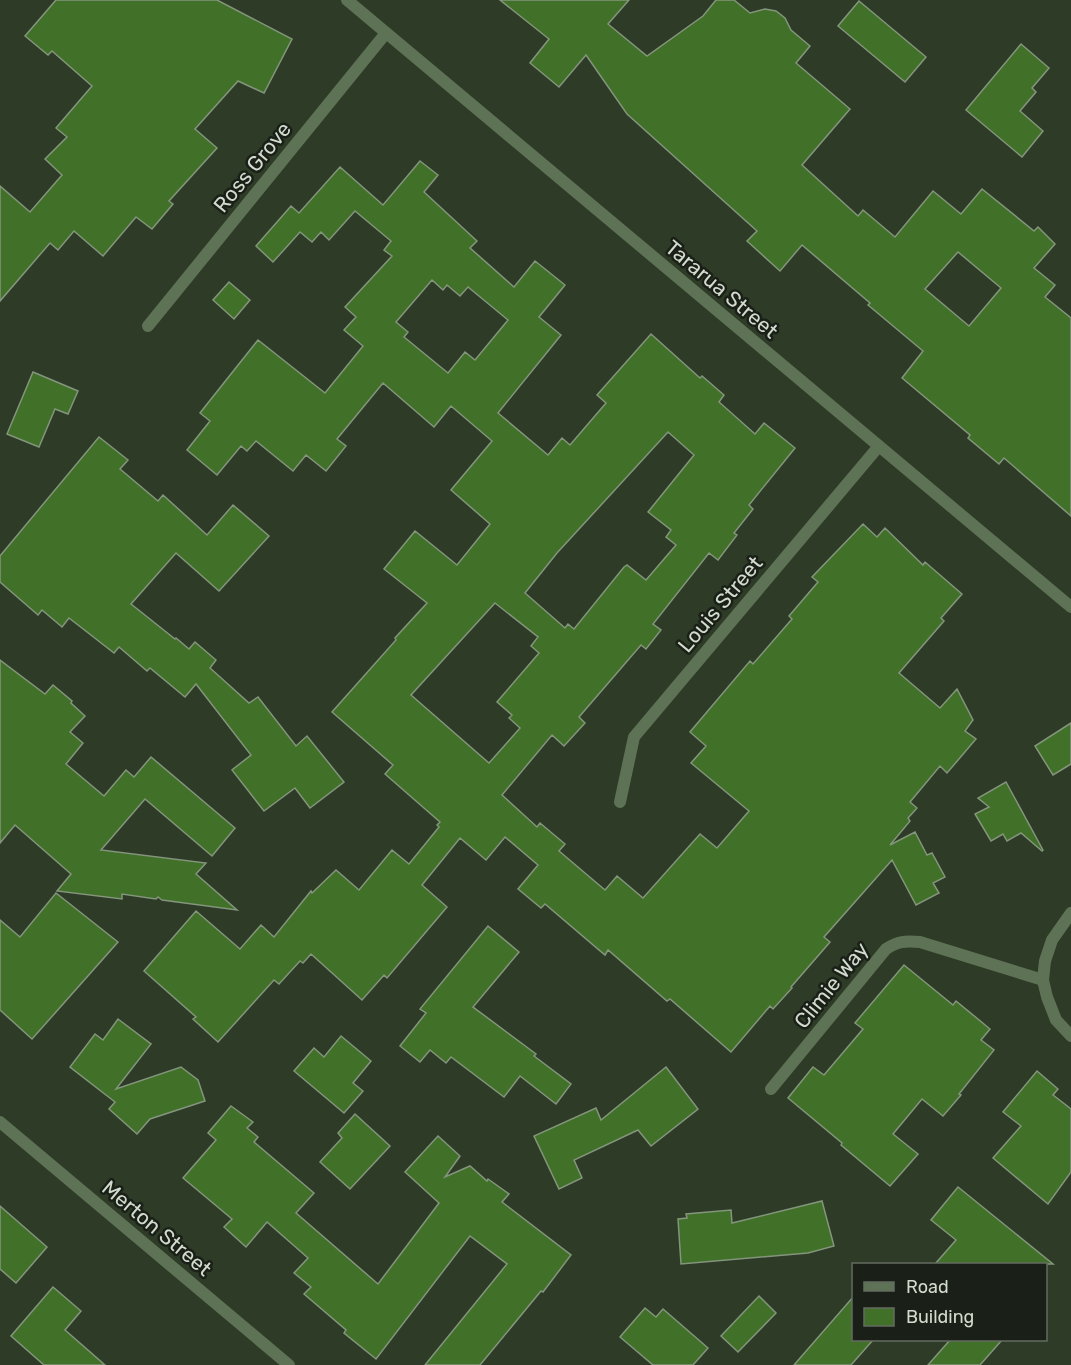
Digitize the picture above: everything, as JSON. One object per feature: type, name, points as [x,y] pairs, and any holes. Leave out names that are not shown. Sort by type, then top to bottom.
[{"type":"street","name":"Tararua Street","points":[[348,0],[1071,608]]},
{"type":"street","name":"Ross Grove","points":[[148,326],[386,33]]},
{"type":"street","name":"Louis Street","points":[[620,802],[634,737],[879,446]]},
{"type":"street","points":[[1071,913],[1052,940],[1045,961],[1043,980],[1056,1020],[1071,1036]]},
{"type":"street","name":"Climie Way","points":[[771,1089],[886,949],[895,943],[920,942],[1043,980]]},
{"type":"street","name":"Merton Street","points":[[0,1122],[289,1365]]},
{"type":"building","points":[[56,0],[217,0],[292,39],[264,93],[238,81],[195,129],[217,148],[169,201],[173,204],[152,229],[136,217],[103,256],[74,231],[58,250],[50,243],[0,301],[0,186],[30,212],[62,175],[45,159],[67,137],[56,128],[92,86],[52,51],[48,55],[25,36]]},
{"type":"building","points":[[500,0],[629,0],[608,24],[647,56],[703,16],[716,0],[734,0],[750,13],[765,9],[776,11],[785,18],[791,30],[810,46],[796,63],[850,109],[802,165],[858,216],[863,210],[895,237],[933,191],[961,214],[982,189],[1034,231],[1038,227],[1055,244],[1034,268],[1055,285],[1045,297],[1071,318],[1071,516],[1004,458],[999,464],[968,438],[970,435],[902,378],[923,351],[802,245],[780,271],[747,241],[757,231],[627,114],[586,55],[559,87],[530,63],[549,39]],"holes":[[[958,252],[1001,288],[969,326],[925,289]]]},
{"type":"building","points":[[859,1],[926,57],[905,82],[838,26]]},
{"type":"building","points":[[1021,44],[1049,68],[1032,88],[1036,92],[1020,111],[1043,131],[1022,157],[966,110]]},
{"type":"building","points":[[420,161],[438,175],[424,192],[477,241],[470,248],[514,287],[535,261],[565,285],[539,317],[561,335],[498,413],[548,455],[562,438],[570,445],[606,403],[597,395],[651,334],[700,378],[702,376],[724,395],[719,402],[755,434],[764,423],[795,448],[749,505],[753,509],[734,533],[737,535],[718,560],[709,553],[653,624],[661,630],[646,649],[641,645],[579,717],[585,723],[564,746],[552,735],[502,795],[537,827],[540,823],[565,844],[559,851],[605,890],[617,876],[643,898],[700,834],[717,848],[749,811],[691,763],[706,746],[690,732],[750,661],[753,664],[792,619],[789,616],[818,582],[812,577],[863,524],[877,537],[885,528],[923,565],[925,562],[962,594],[941,618],[944,621],[899,673],[940,708],[957,689],[973,720],[965,731],[976,739],[947,773],[940,766],[910,802],[917,808],[908,818],[910,821],[890,845],[915,832],[927,855],[932,853],[945,877],[933,883],[939,893],[916,905],[892,860],[824,937],[830,942],[792,988],[773,1009],[770,1006],[731,1052],[670,999],[667,1001],[608,950],[605,955],[545,904],[541,908],[518,889],[538,865],[505,837],[486,860],[460,838],[422,885],[447,907],[387,978],[384,975],[362,1000],[311,954],[303,963],[300,961],[279,984],[274,980],[218,1042],[193,1019],[196,1017],[144,971],[196,911],[240,949],[261,925],[274,937],[311,891],[312,893],[336,870],[359,890],[392,850],[409,864],[439,827],[437,825],[440,822],[385,774],[393,765],[332,712],[427,603],[384,569],[415,531],[457,565],[490,524],[451,490],[492,441],[451,406],[434,427],[383,383],[337,439],[346,446],[326,471],[306,455],[293,471],[256,441],[247,451],[241,446],[217,475],[187,450],[210,421],[200,413],[258,340],[325,393],[363,346],[344,330],[356,317],[345,307],[392,256],[384,250],[391,241],[355,211],[329,240],[321,232],[312,242],[300,232],[273,262],[256,246],[291,206],[299,213],[340,167],[383,205]],"holes":[[[432,280],[443,290],[447,285],[460,296],[468,287],[508,320],[475,360],[465,352],[448,373],[404,337],[408,332],[396,322]],[[668,432],[694,455],[648,512],[671,530],[666,537],[676,545],[646,580],[627,565],[624,567],[574,629],[568,624],[565,628],[525,593],[557,553]],[[495,603],[538,637],[531,646],[539,653],[497,702],[512,715],[509,718],[520,728],[489,763],[411,695]]]},
{"type":"building","points":[[229,282],[250,300],[234,319],[213,300]]},
{"type":"building","points":[[33,372],[78,391],[68,414],[55,409],[39,447],[7,434]]},
{"type":"building","points":[[99,437],[128,460],[120,469],[158,501],[163,495],[207,535],[233,505],[269,536],[219,591],[176,553],[131,604],[189,649],[195,642],[216,660],[210,668],[249,703],[258,697],[296,746],[307,736],[344,782],[310,808],[295,788],[264,811],[232,770],[251,755],[196,684],[185,697],[150,668],[147,671],[119,647],[114,653],[69,618],[62,627],[42,610],[38,615],[0,582],[0,556]]},
{"type":"building","points":[[0,660],[45,694],[53,685],[85,716],[70,732],[83,743],[66,764],[104,796],[126,770],[134,777],[151,757],[235,828],[212,856],[145,799],[101,850],[206,863],[196,874],[237,910],[162,900],[158,897],[156,899],[122,894],[122,899],[57,891],[71,874],[15,825],[0,843]]},
{"type":"building","points":[[1071,723],[1071,764],[1053,775],[1035,746]]},
{"type":"building","points":[[1006,782],[1042,851],[1021,833],[1007,841],[1003,834],[991,841],[975,814],[989,807],[978,798]]},
{"type":"building","points":[[56,893],[118,942],[32,1039],[0,1010],[0,920],[20,937]]},
{"type":"building","points":[[488,926],[519,952],[473,1007],[536,1054],[534,1056],[571,1084],[556,1104],[520,1076],[504,1097],[451,1057],[446,1063],[430,1050],[420,1062],[400,1046],[426,1013],[420,1009]]},
{"type":"building","points":[[904,965],[953,1005],[956,1001],[990,1029],[981,1040],[994,1050],[943,1116],[922,1099],[893,1134],[918,1154],[890,1186],[788,1098],[813,1067],[824,1075],[863,1029],[855,1023]]},
{"type":"building","points":[[118,1019],[151,1044],[116,1089],[181,1067],[198,1080],[205,1101],[150,1119],[137,1134],[109,1109],[115,1102],[70,1067],[95,1034],[103,1040]]},
{"type":"building","points":[[341,1036],[371,1061],[353,1083],[363,1091],[344,1113],[294,1071],[314,1048],[324,1057]]},
{"type":"building","points":[[666,1067],[698,1109],[651,1146],[638,1130],[574,1160],[582,1178],[559,1189],[534,1136],[596,1108],[601,1120]]},
{"type":"building","points":[[1037,1071],[1058,1089],[1053,1095],[1071,1109],[1071,1172],[1048,1204],[993,1158],[1021,1126],[1003,1112]]},
{"type":"building","points":[[231,1106],[253,1122],[247,1128],[258,1137],[254,1142],[314,1193],[296,1213],[378,1284],[439,1203],[405,1172],[438,1136],[460,1156],[445,1177],[470,1166],[487,1181],[488,1179],[509,1194],[502,1202],[571,1255],[543,1292],[541,1291],[480,1365],[425,1365],[507,1264],[470,1236],[376,1359],[344,1333],[346,1330],[304,1294],[311,1287],[294,1273],[308,1258],[267,1222],[246,1247],[224,1227],[232,1219],[183,1178],[216,1140],[208,1133]]},
{"type":"building","points":[[355,1114],[390,1146],[350,1189],[320,1162],[342,1138],[338,1133]]},
{"type":"building","points":[[958,1187],[1053,1264],[936,1263],[956,1240],[931,1220]]},
{"type":"building","points":[[822,1201],[834,1246],[808,1253],[681,1264],[678,1219],[687,1218],[686,1214],[731,1210],[732,1223]]},
{"type":"building","points":[[0,1206],[47,1247],[16,1283],[0,1269]]},
{"type":"building","points":[[53,1287],[81,1311],[65,1330],[105,1365],[44,1365],[11,1336]]},
{"type":"building","points":[[759,1296],[776,1313],[738,1352],[721,1336]]},
{"type":"building","points":[[852,1298],[852,1341],[872,1341],[851,1365],[794,1365]]},
{"type":"building","points":[[645,1308],[656,1317],[663,1309],[708,1348],[693,1365],[653,1365],[620,1337]]},
{"type":"building","points":[[949,1341],[1001,1341],[980,1365],[928,1365]]}]
